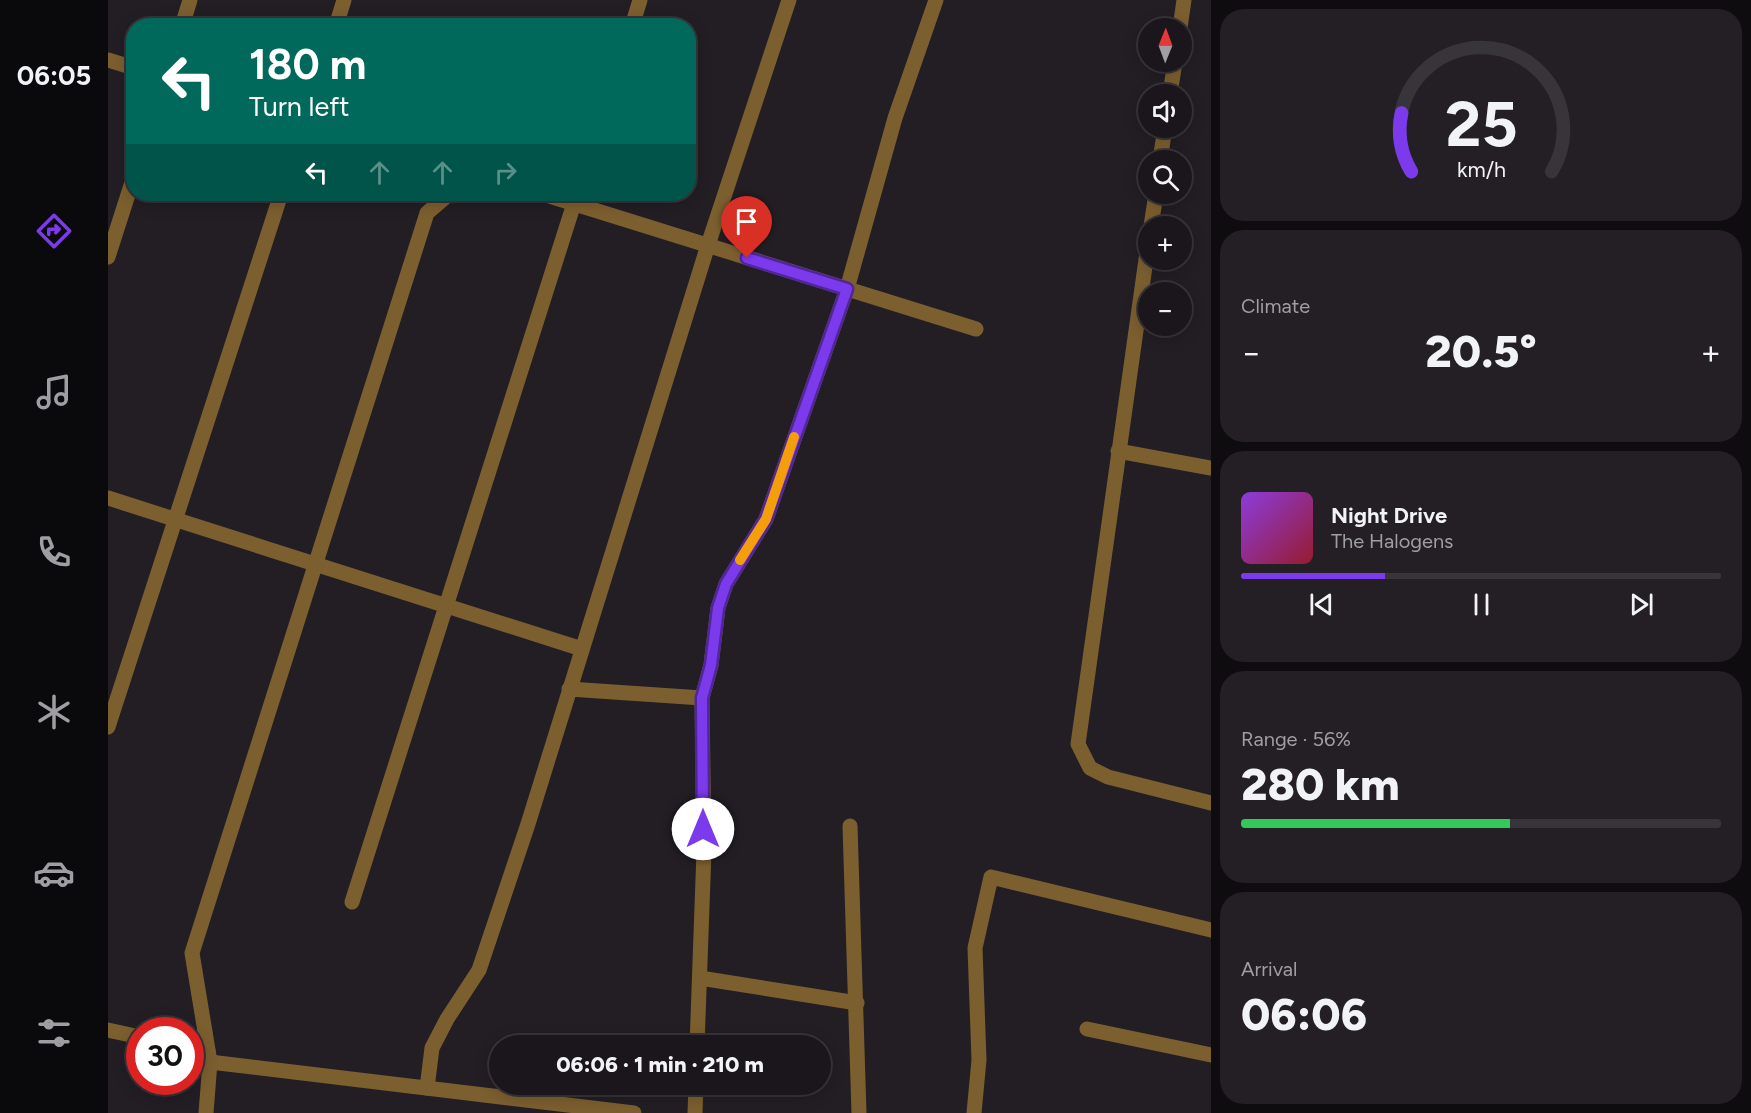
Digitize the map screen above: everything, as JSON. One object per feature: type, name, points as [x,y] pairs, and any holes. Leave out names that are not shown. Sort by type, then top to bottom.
[{"type":"street","points":[[184,18],[190,0]]},
{"type":"street","points":[[338,18],[344,0]]},
{"type":"street","points":[[634,18],[640,0]]},
{"type":"street","points":[[427,1088],[432,1048],[447,1019],[479,970],[708,245],[789,0]]},
{"type":"street","points":[[697,1035],[704,851],[702,698],[711,665],[718,608],[726,584],[766,519],[847,289],[896,118],[936,0]]},
{"type":"street","points":[[1181,18],[1184,0]]},
{"type":"street","points":[[108,60],[126,66]]},
{"type":"street","points":[[108,257],[126,201]]},
{"type":"street","points":[[108,727],[173,519],[279,201]]},
{"type":"street","points":[[206,1113],[209,1056],[192,953],[427,213],[441,201]]},
{"type":"street","points":[[352,902],[574,201]]},
{"type":"street","points":[[583,201],[708,245],[976,329]]},
{"type":"street","points":[[1144,270],[1078,744],[1090,768],[1108,777],[1211,802]]},
{"type":"street","points":[[1118,451],[1211,468]]},
{"type":"street","points":[[108,498],[582,649]]},
{"type":"street","points":[[569,689],[702,698]]},
{"type":"street","points":[[850,826],[860,1113]]},
{"type":"street","points":[[974,1113],[979,1060],[975,948],[991,877],[1211,930]]},
{"type":"street","points":[[700,978],[857,1003]]},
{"type":"street","points":[[1087,1029],[1211,1055]]},
{"type":"street","points":[[108,1030],[126,1034]]},
{"type":"street","points":[[204,1054],[427,1088],[634,1113]]},
{"type":"street","points":[[695,1113],[696,1095]]},
{"type":"slow traffic","points":[[740,560],[766,519],[794,437]]},
{"type":"route","points":[[703,829],[702,698],[711,665],[718,608],[726,584],[766,519],[847,289],[747,258]]}]
